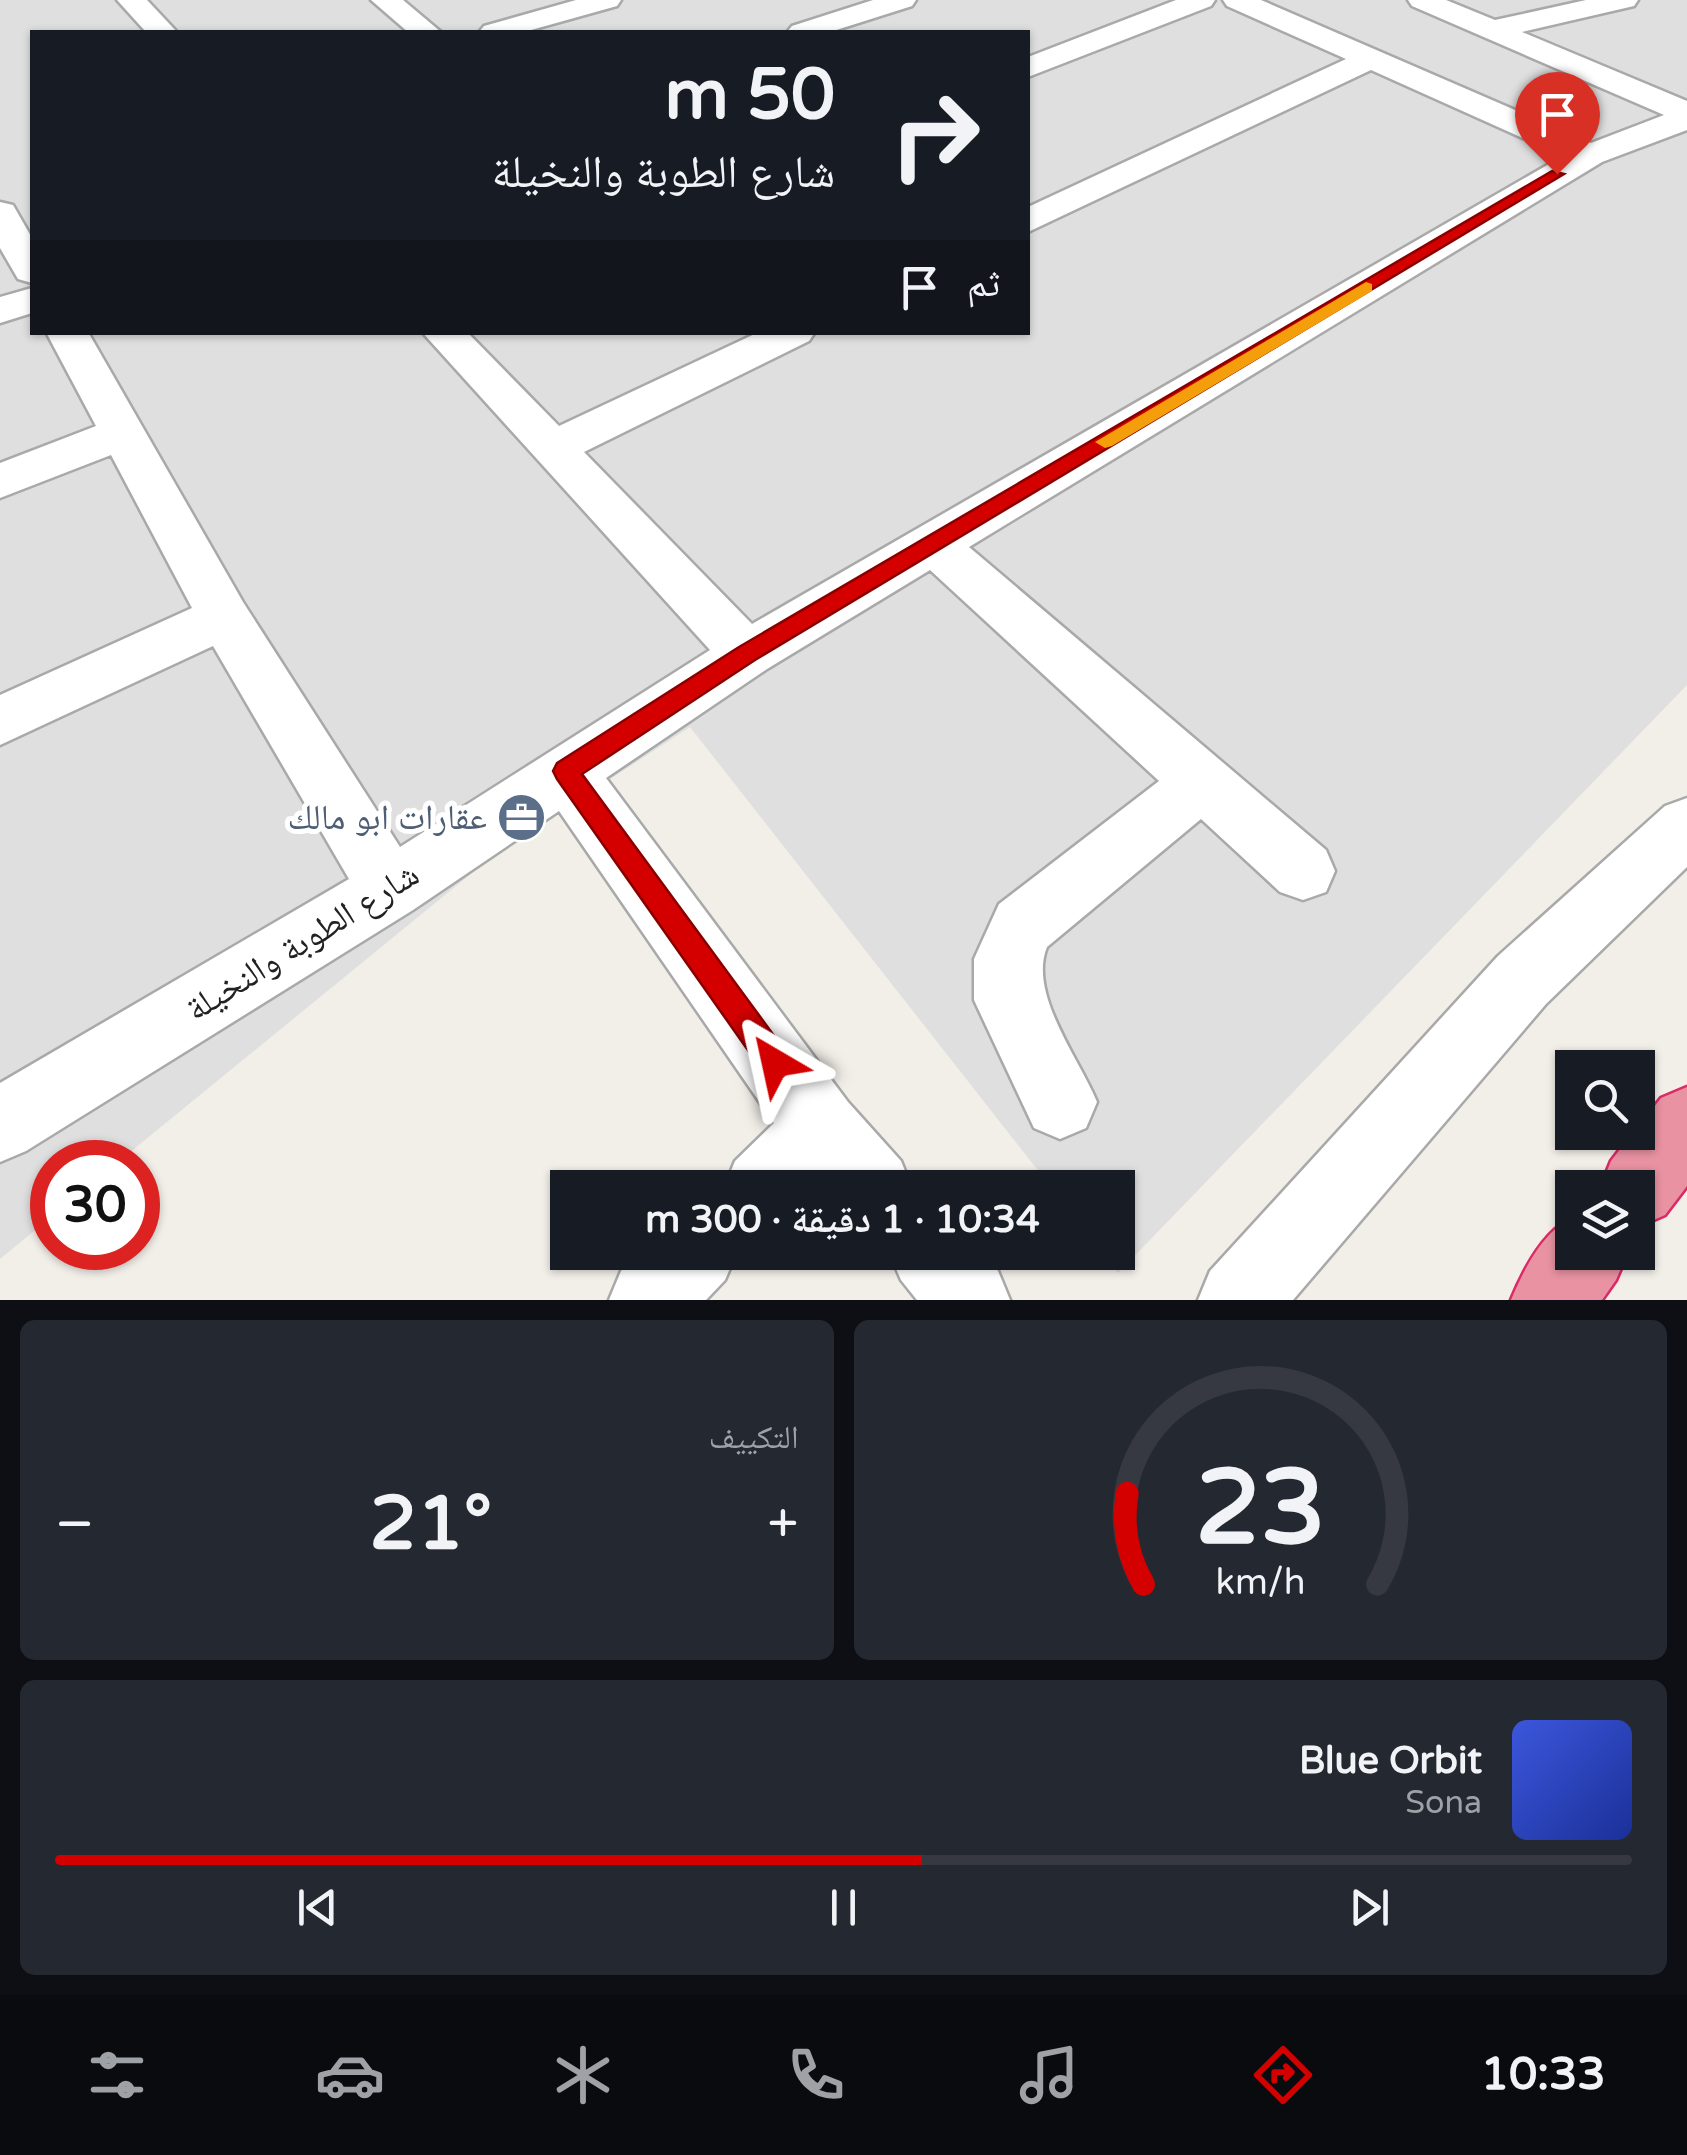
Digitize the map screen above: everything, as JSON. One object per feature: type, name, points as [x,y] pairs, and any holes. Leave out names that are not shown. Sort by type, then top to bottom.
[{"type":"highway","points":[[1652,1170],[1687,1124]]},
{"type":"highway","points":[[1552,1300],[1574,1270]]},
{"type":"street","points":[[131,0],[160,30]]},
{"type":"street","points":[[385,0],[423,30]]},
{"type":"street","points":[[501,30],[606,0]]},
{"type":"street","points":[[806,30],[862,5],[902,0]]},
{"type":"street","points":[[1030,67],[1202,0]]},
{"type":"street","points":[[1237,0],[1590,155]]},
{"type":"street","points":[[1422,0],[1687,115]]},
{"type":"street","points":[[1492,30],[1624,0]]},
{"type":"street","points":[[1113,7],[1149,21]]},
{"type":"street","points":[[1038,205],[1370,59]]},
{"type":"street","name":"شارع الطوبة والنخيلة","points":[[0,1125],[390,889],[747,654],[1590,155],[1687,115]]},
{"type":"street","points":[[16,227],[30,266]]},
{"type":"street","points":[[0,311],[30,301]]},
{"type":"street","points":[[69,335],[224,617],[390,889]]},
{"type":"street","points":[[446,335],[747,654]]},
{"type":"street","points":[[554,447],[788,335]]},
{"type":"street","points":[[0,481],[123,434]]},
{"type":"street","points":[[933,544],[1303,871]]},
{"type":"street","points":[[0,722],[224,617]]},
{"type":"street","points":[[566,771],[822,1128],[858,1170]]},
{"type":"street","points":[[1060,1102],[1008,1000],[1008,959],[1022,926],[1203,782]]},
{"type":"street","points":[[1239,1300],[1522,980],[1687,826]]},
{"type":"street","points":[[780,1170],[822,1128]]},
{"type":"street","points":[[650,1300],[679,1270]]},
{"type":"street","points":[[944,1270],[970,1300]]},
{"type":"shaded area","points":[[0,0],[1687,0],[1687,685],[1135,1255],[1135,1170],[1038,1170],[690,727],[494,855],[145,1140],[30,1140],[30,1234],[0,1259]]},
{"type":"slow traffic","points":[[1105,442],[1366,287]]},
{"type":"place","name":"عقارات ابو مالك","points":[[522,817]]},
{"type":"route","points":[[775,1063],[566,771],[747,654],[1557,174]]}]
